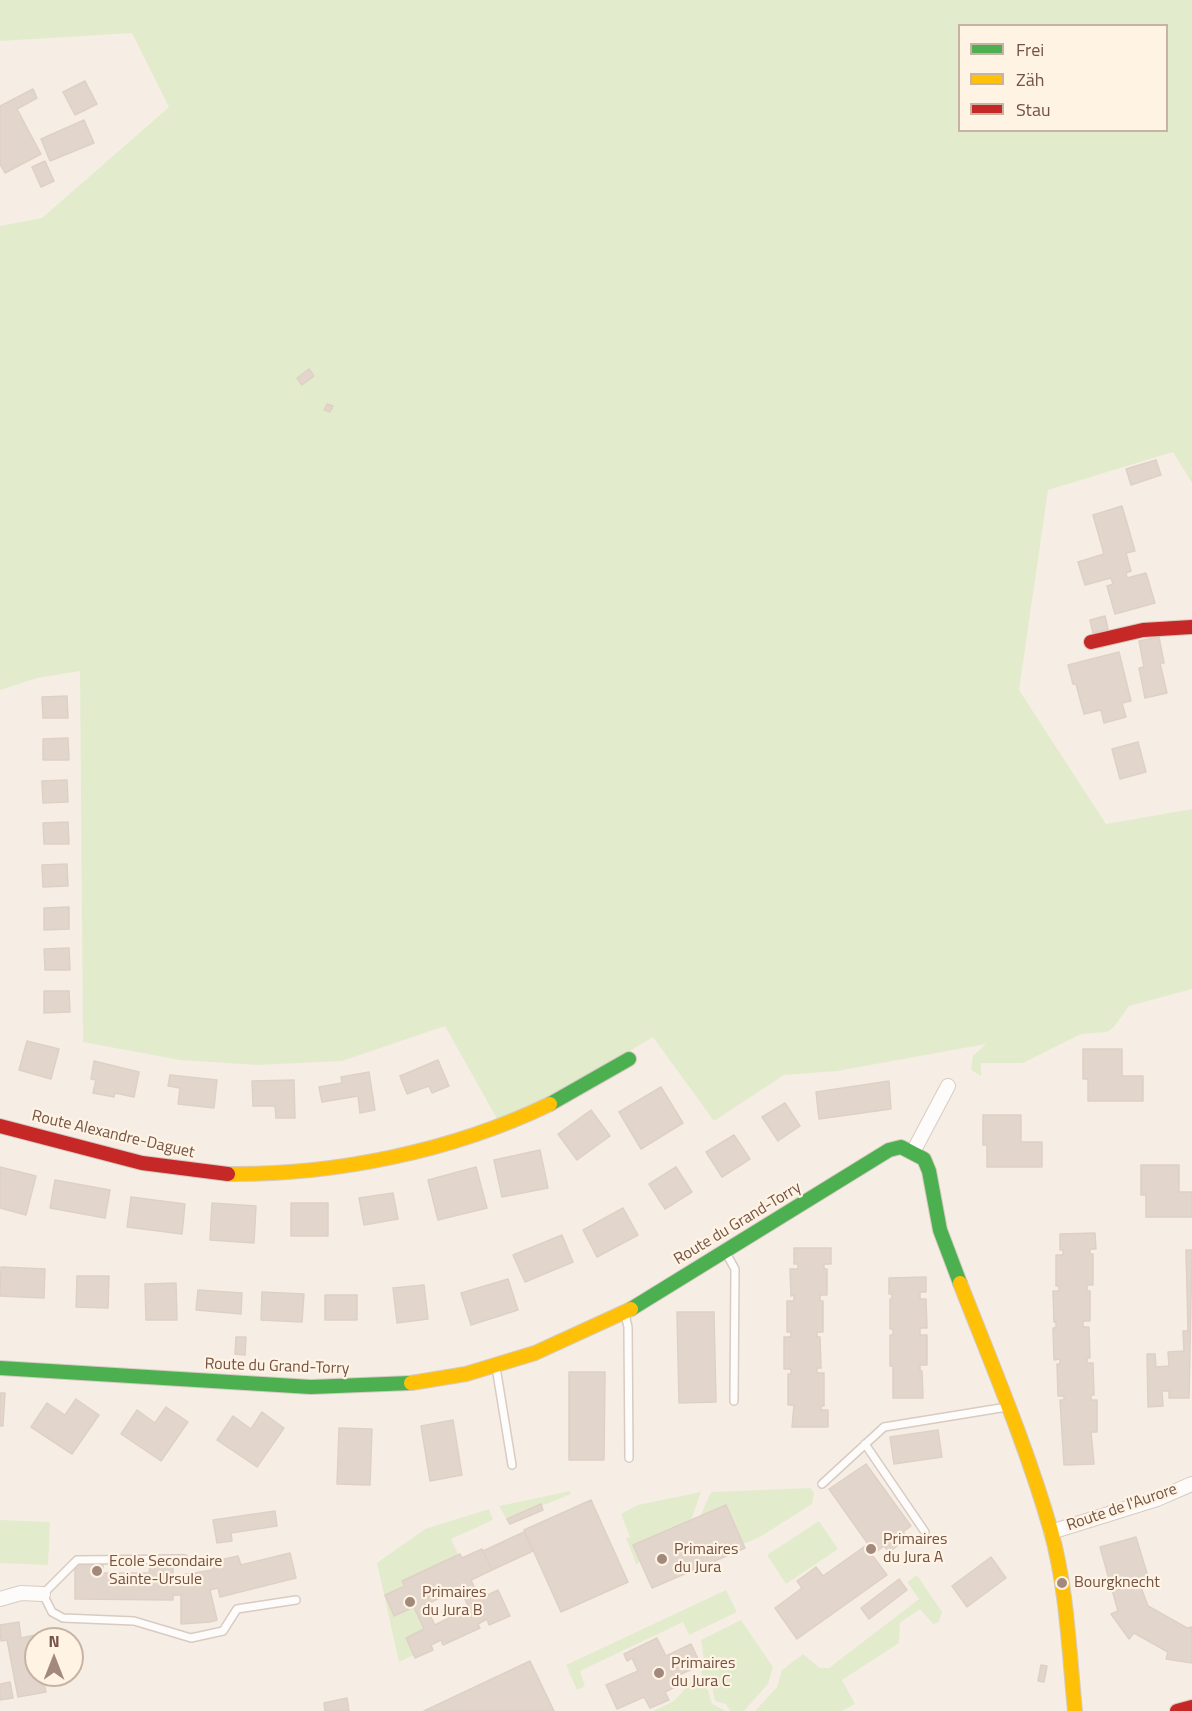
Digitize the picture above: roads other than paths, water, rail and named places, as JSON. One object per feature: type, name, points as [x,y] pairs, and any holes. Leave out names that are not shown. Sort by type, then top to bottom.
[{"type":"street","points":[[1091,642],[1143,630],[1192,627]]},
{"type":"street","name":"Route Alexandre-Daguet","points":[[0,1126],[86,1149],[189,1171],[256,1174],[322,1172],[412,1154],[485,1129],[550,1105],[629,1059]]},
{"type":"street","points":[[948,1086],[914,1152],[924,1160],[929,1171],[940,1230],[1007,1407],[1051,1532],[1062,1583],[1075,1711]]},
{"type":"street","name":"Route du Grand-Torry","points":[[0,1368],[311,1387],[428,1382],[496,1366],[535,1353],[624,1313],[889,1150],[901,1147],[914,1152]]},
{"type":"street","name":"Route de l'Aurore","points":[[1051,1532],[1157,1499],[1192,1484]]},
{"type":"street","points":[[0,1599],[21,1593],[43,1594]]},
{"type":"street","points":[[1177,1711],[1192,1707]]},
{"type":"lane","points":[[725,1250],[735,1269],[734,1401]]},
{"type":"lane","points":[[624,1313],[628,1327],[629,1458]]},
{"type":"lane","points":[[496,1366],[513,1465]]},
{"type":"lane","points":[[822,1484],[884,1427],[1007,1407]]},
{"type":"lane","points":[[865,1444],[925,1532]]},
{"type":"lane","points":[[184,1559],[77,1560],[43,1594],[52,1612],[63,1618],[134,1622],[190,1638],[223,1631],[237,1609],[296,1600]]},
{"type":"place","name":"Primaires du Jura A","points":[[871,1549]]},
{"type":"place","name":"Primaires du Jura","points":[[662,1559]]},
{"type":"place","name":"Ecole Secondaire Sainte-Ursule","points":[[97,1571]]},
{"type":"place","name":"Bourgknecht","points":[[1062,1583]]},
{"type":"place","name":"Primaires du Jura B","points":[[410,1602]]},
{"type":"place","name":"Primaires du Jura C","points":[[659,1673]]}]
